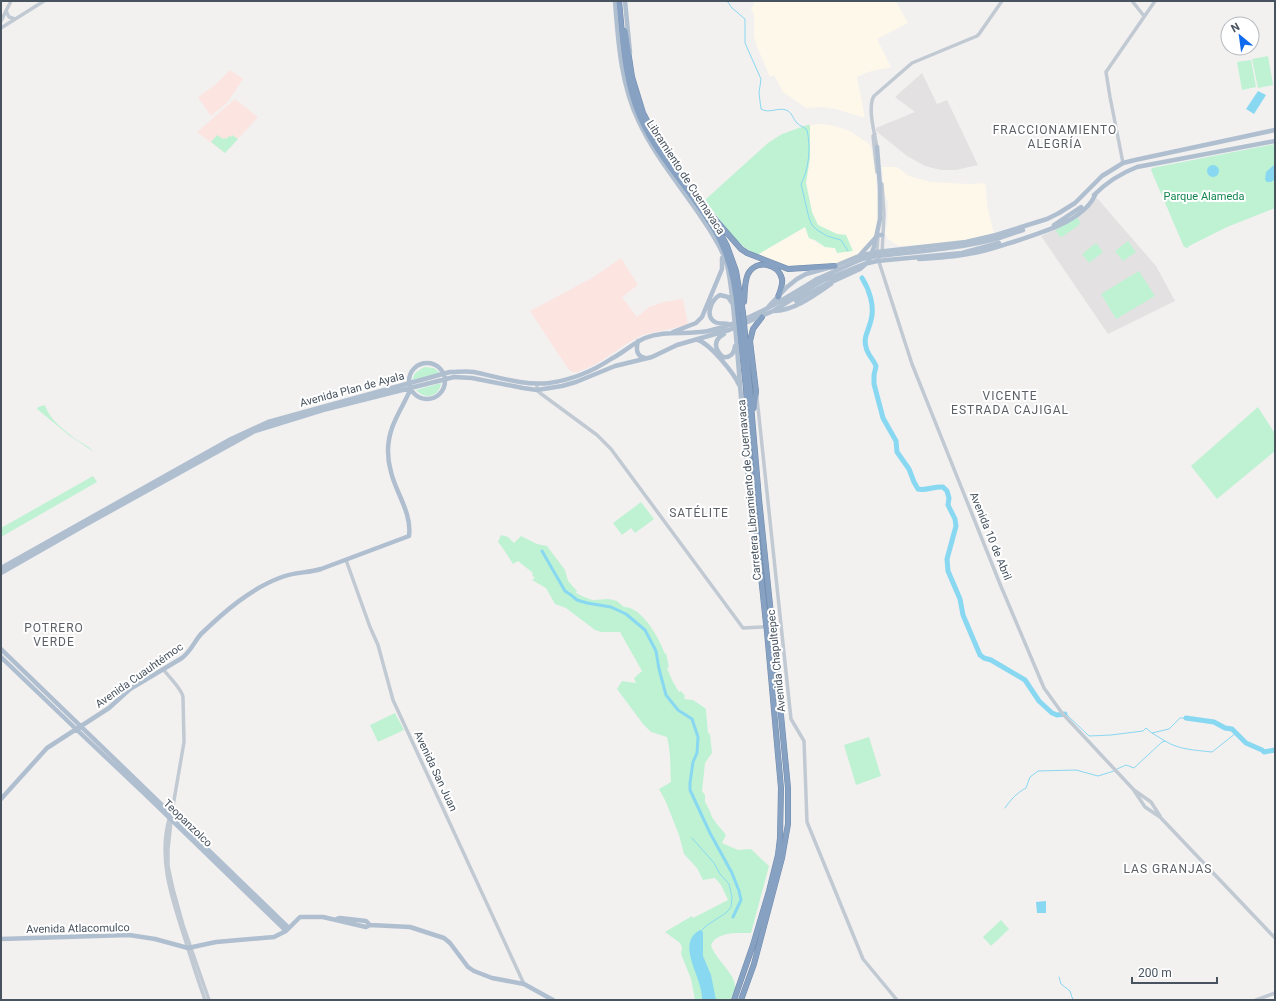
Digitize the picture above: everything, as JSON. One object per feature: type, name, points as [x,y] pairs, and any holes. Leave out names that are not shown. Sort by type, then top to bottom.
[{"type":"highway","name":"Carretera Libramiento de Cuernavaca","points":[[620,1],[626,56],[643,113],[662,149],[718,236],[728,259],[735,285],[739,336],[746,388],[751,480],[764,625],[767,632],[781,788],[780,838],[778,855],[753,945],[734,1000]]},
{"type":"highway","name":"Carretera Libramiento de Cuernavaca","points":[[696,202],[709,212],[732,258],[739,284],[737,314]]},
{"type":"highway","points":[[709,212],[741,249],[748,253],[788,269],[835,266]]},
{"type":"highway","points":[[737,314],[747,276],[757,265],[768,265],[773,267],[780,275],[782,280],[778,297]]},
{"type":"highway","points":[[752,417],[756,391],[750,341],[753,329],[763,314]]},
{"type":"highway","name":"Carretera Libramiento de Cuernavaca","points":[[739,336],[752,417],[788,788],[788,824],[782,858],[752,970],[742,1000]]},
{"type":"main road","points":[[615,1],[625,48]]},
{"type":"main road","points":[[625,1],[625,48]]},
{"type":"main road","name":"Libramiento de Cuernavaca","points":[[626,56],[628,93],[638,121],[656,154],[696,202],[723,255],[729,272],[733,304],[737,314],[750,507],[755,525]]},
{"type":"main road","points":[[763,314],[787,287],[797,279],[811,273],[835,266],[859,256],[914,247],[966,242],[989,237],[1047,219],[1059,213],[1075,203],[1103,175],[1123,164],[1275,130]]},
{"type":"main road","points":[[794,300],[826,279],[864,264],[877,261],[962,253],[999,243],[1054,225],[1080,208],[1108,181],[1126,171],[1177,159],[1275,142]]},
{"type":"main road","points":[[773,308],[794,300],[860,269],[869,260],[874,247],[880,219],[880,187],[877,147]]},
{"type":"main road","points":[[1176,151],[1178,156],[1177,159]]},
{"type":"main road","points":[[763,314],[818,279],[862,259],[979,244],[1045,223],[1076,203],[1103,175]]},
{"type":"main road","points":[[855,271],[859,267],[879,261],[969,254],[996,248],[1052,229],[1066,222],[1082,210],[1093,199],[1096,193]]},
{"type":"main road","points":[[859,256],[880,235]]},
{"type":"main road","points":[[677,345],[679,340],[673,334],[696,323],[702,317],[722,269],[723,262],[714,238]]},
{"type":"main road","points":[[868,247],[880,253]]},
{"type":"main road","points":[[773,308],[782,311],[801,302],[855,271],[879,261]]},
{"type":"main road","points":[[835,266],[840,266],[843,270],[844,274],[842,278]]},
{"type":"main road","points":[[732,324],[716,323],[710,318],[709,310],[714,300],[720,295],[728,297],[733,304]]},
{"type":"main road","name":"Avenida Plan de Ayala","points":[[1,568],[83,521],[236,440],[262,428],[401,388],[450,372],[472,372],[524,383],[537,384],[561,380],[600,366],[638,342],[652,336],[692,333],[709,330],[763,314]]},
{"type":"main road","name":"Avenida Plan de Ayala","points":[[410,385],[445,380],[454,377],[472,378],[537,390],[562,386],[576,382],[615,366],[661,354],[677,345],[729,330],[763,314]]},
{"type":"main road","points":[[729,330],[716,341],[718,353],[722,357],[733,354],[739,336]]},
{"type":"main road","points":[[696,339],[705,344],[728,367],[736,378],[741,390]]},
{"type":"main road","points":[[638,342],[636,349],[640,356],[645,358]]},
{"type":"main road","points":[[407,396],[406,392],[401,388],[413,369],[419,364],[431,363],[450,372]]},
{"type":"main road","points":[[437,366],[443,374],[445,380],[443,389]]},
{"type":"main road","name":"Avenida Cuauhtémoc","points":[[1,799],[43,751],[109,708],[130,689],[188,653],[200,635],[240,601],[265,584],[283,576],[310,572],[346,560],[409,536],[410,525],[391,472],[388,450],[391,430],[398,412],[407,396],[411,373]]},
{"type":"main road","points":[[404,402],[418,397],[423,399],[432,398],[440,394],[448,382],[454,377]]},
{"type":"main road","points":[[410,385],[418,397]]},
{"type":"main road","name":"Avenida Plan de Ayala","points":[[1,573],[194,462]]},
{"type":"main road","name":"Teopanzolco","points":[[1,649],[81,726],[125,773]]},
{"type":"main road","name":"Teopanzolco","points":[[1,657],[76,729],[170,815],[287,930]]},
{"type":"main road","name":"Avenida Atlacomulco","points":[[1,939],[129,936],[155,939],[189,948],[216,942],[274,937],[287,930],[298,919],[304,916],[340,918],[366,921],[370,924],[410,927],[444,938],[450,943],[468,967],[474,971],[492,978],[524,984],[553,1000]]},
{"type":"street","points":[[1,21],[11,1]]},
{"type":"street","points":[[1,28],[44,1]]},
{"type":"street","points":[[879,261],[881,213],[879,155],[872,121],[871,102],[874,96],[912,63],[980,34],[1002,1]]},
{"type":"street","points":[[1132,1],[1144,16]]},
{"type":"street","points":[[1123,164],[1106,74],[1107,70],[1155,1]]},
{"type":"street","points":[[6,11],[9,17],[14,19]]},
{"type":"street","points":[[875,134],[873,136],[881,213]]},
{"type":"street","name":"Avenida 10 de Abril","points":[[879,261],[912,364],[1039,679],[1049,697],[1062,713],[1134,789],[1154,806],[1160,817],[1275,938]]},
{"type":"street","points":[[537,384],[537,390],[597,435],[611,449],[743,628],[764,625]]},
{"type":"street","name":"Avenida Chapultepec","points":[[756,391],[791,719],[804,741],[807,822],[863,959],[897,1000]]},
{"type":"street","name":"Avenida San Juan","points":[[346,560],[378,645],[395,707],[524,984]]},
{"type":"street","points":[[164,669],[181,690],[184,697],[184,742],[170,815],[165,858],[171,889],[205,1000]]},
{"type":"street","name":"Avenida 10 de Abril","points":[[1134,789],[1142,803],[1149,811],[1160,817]]},
{"type":"street","points":[[1142,803],[1146,798]]},
{"type":"street","points":[[1149,811],[1154,806]]},
{"type":"street","points":[[189,948],[209,1000]]},
{"type":"street","points":[[1256,1000],[1275,993]]},
{"type":"shaded area","points":[[755,1],[896,1],[908,23],[877,39],[891,67],[868,72],[857,77],[865,118],[836,109],[822,107],[806,108],[783,92],[774,75],[770,77],[756,44],[754,36],[754,14],[751,10]]},
{"type":"shaded area","points":[[230,70],[243,79],[227,103],[211,116],[198,97],[215,85]]},
{"type":"shaded area","points":[[922,73],[937,104],[947,100],[978,165],[956,170],[941,170],[925,166],[907,156],[876,131],[876,128],[915,112],[895,97]]},
{"type":"shaded area","points":[[235,99],[258,117],[225,153],[197,132]]},
{"type":"shaded area","points":[[822,124],[835,126],[850,131],[868,143],[871,147],[876,177],[878,204],[877,235],[864,252],[843,263],[793,270],[757,255],[805,227],[809,238],[825,247],[835,248],[846,235],[837,234],[818,225],[812,212],[806,183],[810,158],[810,125]]},
{"type":"shaded area","points":[[882,167],[897,167],[909,176],[930,182],[969,184],[985,183],[988,210],[994,234],[962,243],[901,246],[895,244],[888,239],[885,234],[887,226],[888,203],[884,192]]},
{"type":"shaded area","points":[[1097,198],[1156,266],[1175,301],[1108,334],[1041,236],[1067,224],[1081,214]]},
{"type":"shaded area","points":[[621,258],[638,285],[622,297],[637,317],[649,307],[664,302],[683,299],[688,325],[642,335],[598,363],[578,372],[573,372],[569,370],[530,311],[592,278]]},
{"type":"green space","points":[[1268,56],[1273,85],[1258,88],[1252,59]]},
{"type":"green space","points":[[1251,60],[1256,87],[1242,90],[1237,62]]},
{"type":"green space","points":[[810,125],[810,158],[806,183],[812,212],[818,225],[837,234],[846,235],[853,251],[837,253],[835,248],[825,247],[809,238],[805,227],[757,255],[734,238],[705,200],[768,143],[782,134]]},
{"type":"green space","points":[[217,135],[223,139],[226,139],[232,135],[238,139],[225,153],[211,142]]},
{"type":"green space","name":"Parque Alameda","points":[[1275,144],[1275,208],[1227,227],[1189,246],[1188,248],[1184,247],[1151,170],[1152,168]]},
{"type":"green space","points":[[1077,217],[1080,222],[1079,225],[1062,237],[1059,236],[1055,230]]},
{"type":"green space","points":[[1128,241],[1136,252],[1123,261],[1115,251]]},
{"type":"green space","points":[[1096,243],[1103,252],[1089,263],[1082,254]]},
{"type":"green space","points":[[1139,271],[1155,296],[1116,319],[1101,294]]},
{"type":"green space","points":[[424,367],[434,368],[440,373],[412,380],[415,373]]},
{"type":"green space","points":[[441,383],[438,391],[431,396],[423,395],[416,390]]},
{"type":"green space","points":[[45,405],[50,415],[57,423],[74,438],[94,452],[70,436],[37,409],[38,407]]},
{"type":"green space","points":[[1258,407],[1274,432],[1275,451],[1217,499],[1191,466]]},
{"type":"green space","points":[[93,476],[97,482],[1,537],[1,528]]},
{"type":"green space","points":[[641,502],[654,519],[635,533],[631,528],[622,535],[613,523]]},
{"type":"green space","points":[[501,535],[508,537],[514,543],[521,536],[537,544],[547,546],[565,570],[568,581],[577,591],[576,593],[592,600],[609,599],[617,601],[624,607],[631,608],[637,612],[644,618],[655,633],[665,654],[666,653],[669,667],[667,668],[679,692],[681,691],[685,696],[684,699],[693,700],[706,710],[712,753],[705,763],[702,791],[705,795],[705,802],[713,819],[726,835],[722,843],[738,850],[751,849],[769,866],[751,933],[734,933],[723,935],[714,940],[711,945],[735,983],[735,988],[730,1000],[695,1000],[691,979],[681,954],[682,947],[680,943],[665,932],[692,916],[693,918],[728,900],[721,885],[715,878],[703,880],[697,868],[684,854],[679,835],[666,802],[659,789],[671,782],[670,754],[667,737],[651,732],[643,724],[617,689],[622,681],[636,683],[634,678],[642,671],[620,632],[601,632],[595,630],[566,608],[555,604],[546,588],[532,580],[535,578],[532,575],[533,573],[518,561],[513,564],[498,542]]},
{"type":"green space","points":[[395,713],[404,730],[378,742],[370,725]]},
{"type":"green space","points":[[869,737],[881,776],[856,785],[844,745]]},
{"type":"green space","points":[[1001,920],[1009,929],[991,946],[983,937]]},
{"type":"water","points":[[1258,91],[1266,95],[1254,114],[1246,109]]},
{"type":"water","points":[[1275,164],[1274,180],[1267,182],[1265,180],[1266,172]]},
{"type":"water","points":[[1213,165],[1217,167],[1219,171],[1217,175],[1213,177],[1209,175],[1207,171],[1209,167]]},
{"type":"water","points":[[1046,901],[1046,913],[1037,913],[1036,902]]},
{"type":"water","points":[[700,930],[703,932],[703,956],[711,975],[716,1000],[702,1000],[699,982],[692,962],[690,944],[693,936]]},
{"type":"waterway","points":[[727,1],[732,8],[745,19],[745,43],[761,79],[759,93],[761,109],[767,111],[780,109],[786,110],[790,112],[797,123],[807,130],[809,144],[808,158],[806,172],[801,184],[812,225],[827,236],[841,240],[848,251]]},
{"type":"waterway","points":[[862,278],[867,287],[872,303],[872,315],[865,343],[867,350],[876,366],[874,384],[883,418],[896,441],[897,452],[909,469],[918,489],[943,487],[947,491],[949,498],[948,505],[955,519],[956,526],[947,559],[948,571],[960,599],[963,615],[980,655],[1025,680],[1039,701],[1052,713],[1057,715],[1065,714]]},
{"type":"waterway","points":[[542,551],[565,591],[577,600],[611,607],[626,614],[645,630],[656,651],[666,695],[678,710],[692,719],[698,737],[697,753],[693,762],[690,790],[710,833],[732,873],[739,891],[741,900],[733,917]]},
{"type":"waterway","points":[[1065,714],[1089,736],[1143,731],[1146,728],[1152,733],[1169,729],[1180,718],[1186,718]]},
{"type":"waterway","points":[[1186,718],[1214,722],[1225,728],[1232,729],[1246,743],[1264,752],[1275,750]]},
{"type":"waterway","points":[[1152,733],[1165,741]]},
{"type":"waterway","points":[[1117,769],[1126,765],[1134,768],[1162,742],[1165,741],[1182,748],[1212,752],[1236,733]]},
{"type":"waterway","points":[[1005,808],[1014,796],[1026,788],[1030,777],[1038,771],[1076,770],[1098,776],[1114,771]]},
{"type":"waterway","points":[[692,838],[714,863],[720,874],[729,884],[732,897],[731,907],[727,912],[701,931]]},
{"type":"waterway","points":[[1059,977],[1061,984],[1070,991],[1073,1000]]},
{"type":"tunnel","points":[[771,626],[779,625]]},
{"type":"district","name":"FRACCIONAMIENTO ALEGRÍA","points":[[1055,137]]},
{"type":"district","name":"VICENTE ESTRADA CAJIGAL","points":[[1010,403]]},
{"type":"district","name":"SATÉLITE","points":[[699,513]]},
{"type":"district","name":"POTRERO VERDE","points":[[54,635]]},
{"type":"district","name":"LAS GRANJAS","points":[[1168,869]]}]
